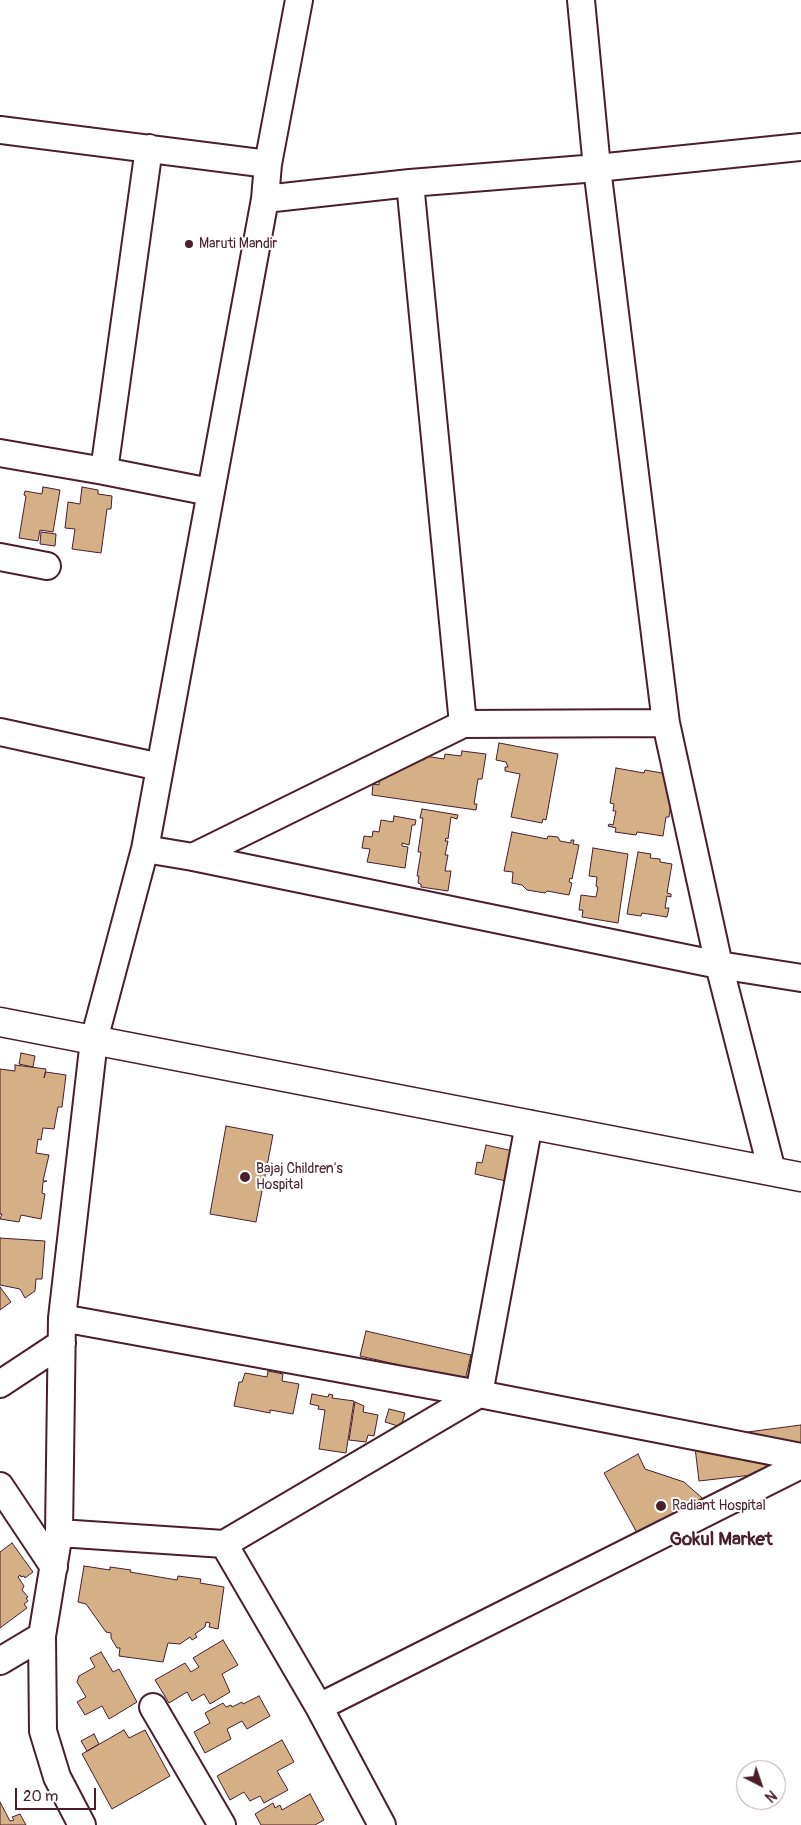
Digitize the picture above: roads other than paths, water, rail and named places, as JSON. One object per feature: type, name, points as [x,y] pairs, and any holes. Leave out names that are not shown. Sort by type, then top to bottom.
[{"type":"main road","points":[[0,1022],[801,1176]]},
{"type":"street","points":[[82,1825],[57,1777],[44,1731],[42,1636],[59,1533],[62,1331],[94,1040],[145,849],[265,199],[268,164],[300,0]]},
{"type":"street","points":[[582,0],[597,168],[666,723],[719,965],[772,1171]]},
{"type":"street","points":[[0,130],[268,164]]},
{"type":"street","points":[[265,199],[410,183],[597,168],[801,147]]},
{"type":"street","points":[[104,471],[149,148]]},
{"type":"street","points":[[410,183],[463,724]]},
{"type":"street","points":[[0,453],[210,492]]},
{"type":"street","points":[[0,557],[47,566]]},
{"type":"street","points":[[193,857],[463,724],[666,723]]},
{"type":"street","points":[[0,732],[160,767]]},
{"type":"street","points":[[145,849],[193,857],[719,965],[801,978]]},
{"type":"street","points":[[59,1533],[224,1544],[479,1394],[529,1124]]},
{"type":"street","points":[[0,1384],[62,1331],[479,1394],[801,1457]]},
{"type":"street","points":[[319,1707],[801,1465]]},
{"type":"street","points":[[0,1486],[54,1567]]},
{"type":"street","points":[[224,1544],[319,1707],[382,1825]]},
{"type":"street","points":[[0,1661],[42,1636]]},
{"type":"street","points":[[153,1707],[222,1825]]},
{"type":"place","name":"Maruti Mandir","points":[[189,244]]},
{"type":"place","name":"Bajaj Children's Hospital","points":[[245,1177]]},
{"type":"place","name":"Radiant Hospital","points":[[661,1506]]},
{"type":"district","name":"Gokul Market","points":[[721,1540]]}]
